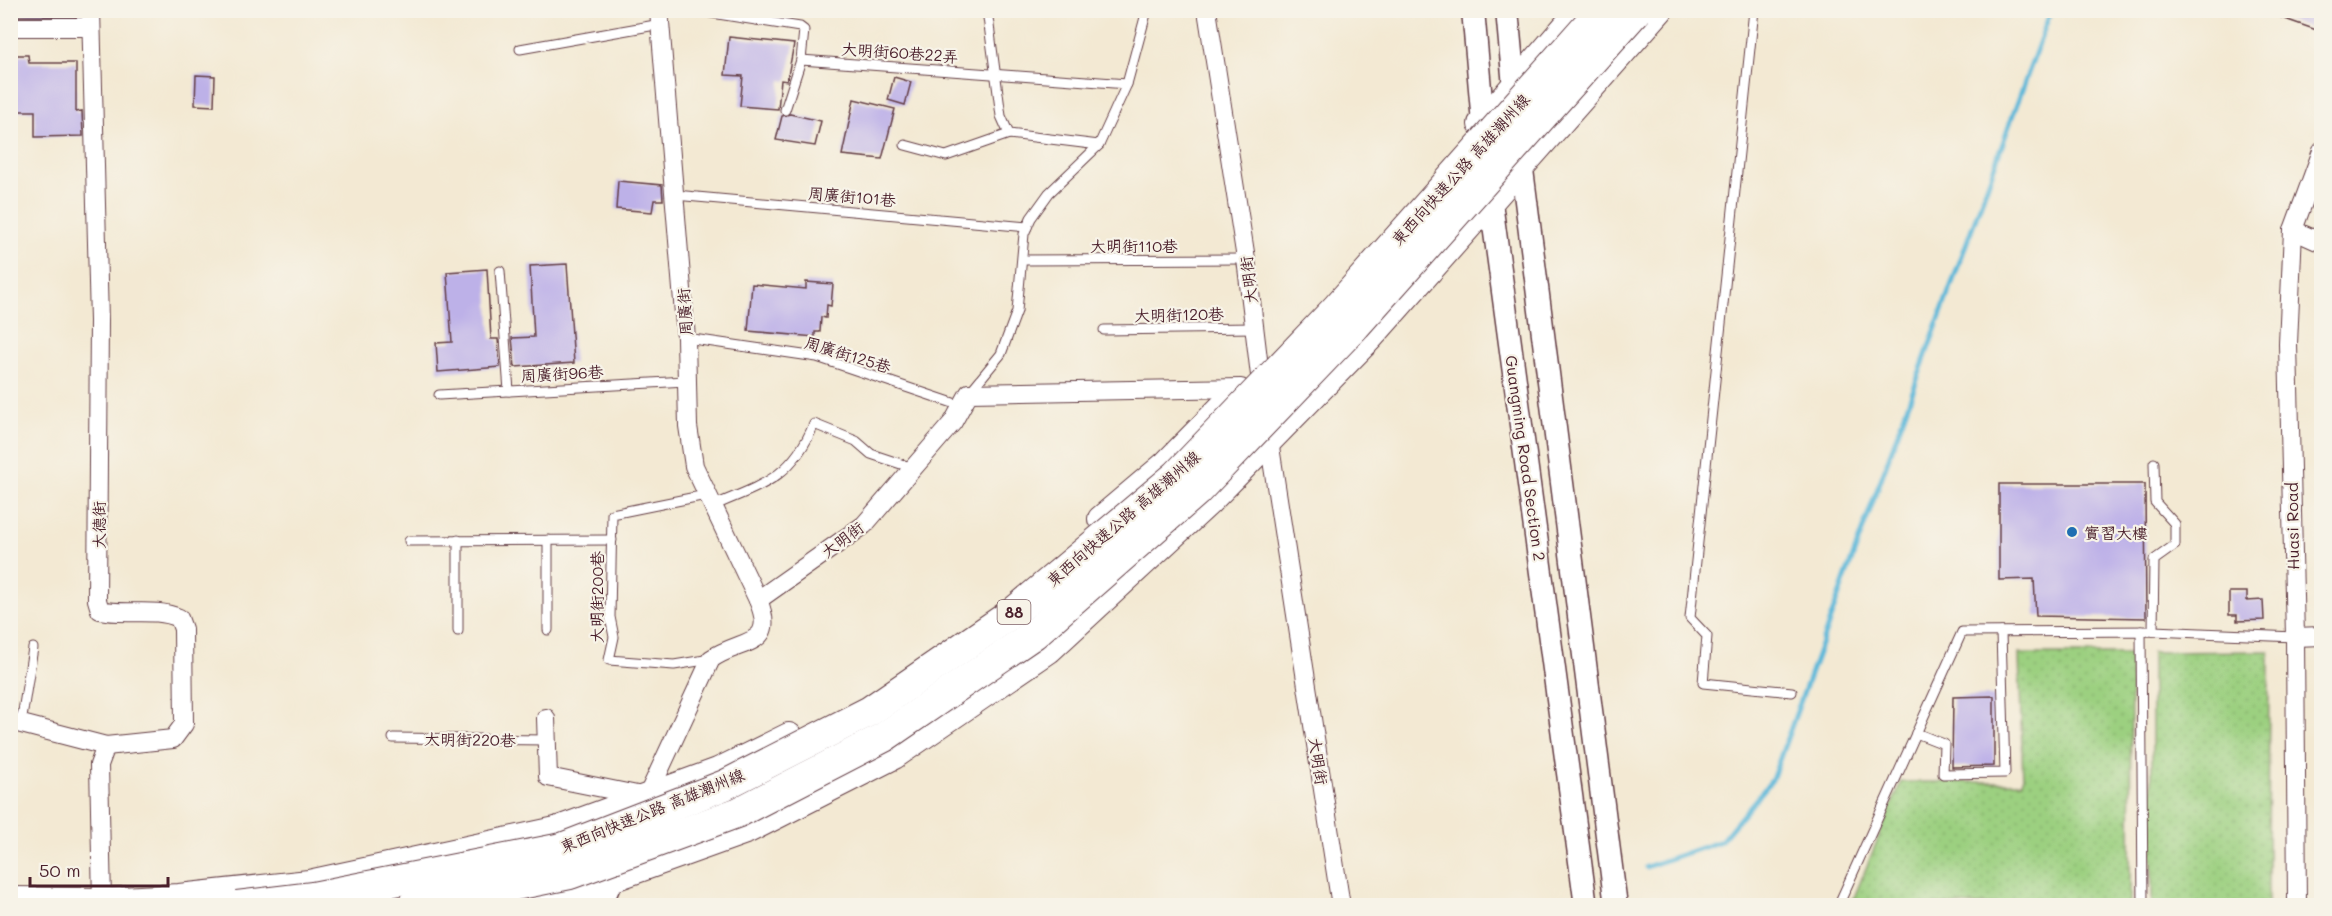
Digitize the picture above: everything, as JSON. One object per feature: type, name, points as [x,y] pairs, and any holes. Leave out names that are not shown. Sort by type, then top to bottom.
[{"type":"highway","name":"東西向快速公路 高雄潮州線","points":[[237,906],[313,897],[562,848],[725,784],[870,711],[1014,612],[1177,475],[1336,309],[1601,10]]},
{"type":"highway","name":"東西向快速公路 高雄潮州線","points":[[412,906],[570,874],[739,812],[884,737],[1034,634],[1196,492],[1356,325],[1637,10]]},
{"type":"main road","points":[[10,900],[102,901],[179,897],[309,883],[556,830],[718,771],[864,700],[1005,603],[1165,465],[1326,301],[1580,10]]},
{"type":"main road","points":[[520,906],[575,892],[748,830],[894,756],[1049,650],[1209,502],[1370,338],[1660,10]]},
{"type":"street","name":"大明街","points":[[1208,10],[1246,259],[1269,441],[1341,906]]},
{"type":"street","name":"Guangming Road Section 2","points":[[1473,10],[1491,201],[1586,906]]},
{"type":"street","name":"Guangming Road Section 2","points":[[1507,10],[1521,169],[1616,906]]},
{"type":"street","name":"周廣街","points":[[660,17],[694,466],[758,600]]},
{"type":"street","points":[[10,27],[91,19]]},
{"type":"street","name":"大德街","points":[[91,19],[99,321],[97,600],[100,610],[110,612],[169,613],[179,618],[183,629],[184,724],[179,734],[173,739],[106,746]]},
{"type":"street","name":"Huasi Road","points":[[2297,906],[2295,637],[2288,344],[2294,230],[2322,151]]},
{"type":"street","points":[[2294,230],[2322,243]]},
{"type":"street","points":[[966,400],[1241,388]]},
{"type":"street","name":"大明街","points":[[758,600],[864,525],[915,468],[966,400]]},
{"type":"street","points":[[600,906],[647,797],[711,659],[724,650],[758,638],[764,629],[765,618],[758,600]]},
{"type":"street","points":[[2295,637],[2322,636]]},
{"type":"street","points":[[546,718],[548,777],[647,797]]},
{"type":"street","points":[[16,723],[106,746],[99,765],[102,901]]},
{"type":"lane","points":[[693,10],[800,27],[805,36],[801,60],[785,110]]},
{"type":"lane","points":[[987,10],[1001,116],[1009,134]]},
{"type":"lane","points":[[966,400],[1001,354],[1017,311],[1024,234],[1027,227],[1049,193],[1099,145],[1127,84],[1147,10]]},
{"type":"lane","points":[[1754,10],[1690,618],[1707,636],[1703,683],[1792,692]]},
{"type":"lane","points":[[520,49],[660,17]]},
{"type":"lane","name":"大明街60巷22弄","points":[[801,60],[1127,84]]},
{"type":"lane","points":[[905,145],[946,156],[1009,134],[1099,145]]},
{"type":"lane","name":"周廣街101巷","points":[[675,195],[1027,227]]},
{"type":"lane","name":"大明街110巷","points":[[1023,260],[1246,259]]},
{"type":"lane","points":[[500,271],[509,391]]},
{"type":"lane","name":"大明街120巷","points":[[1104,330],[1254,328]]},
{"type":"lane","name":"周廣街125巷","points":[[686,338],[817,357],[966,400]]},
{"type":"lane","name":"周廣街96巷","points":[[439,394],[686,381]]},
{"type":"lane","points":[[709,501],[768,482],[792,464],[806,444],[814,424],[856,441],[871,454],[915,468]]},
{"type":"lane","points":[[2153,631],[2154,560],[2175,545],[2175,524],[2156,502],[2154,463]]},
{"type":"lane","name":"大明街200巷","points":[[709,501],[612,514],[610,617],[614,637],[609,660],[674,665],[711,659]]},
{"type":"lane","points":[[458,540],[458,631]]},
{"type":"lane","points":[[548,540],[548,630]]},
{"type":"lane","name":"大明街200巷","points":[[409,541],[612,540]]},
{"type":"lane","points":[[2141,631],[2143,906]]},
{"type":"lane","points":[[1838,906],[1962,632],[2153,631],[2295,637]]},
{"type":"lane","points":[[1916,733],[1944,744],[1943,774],[2005,773],[2001,632]]},
{"type":"lane","points":[[16,723],[33,648]]},
{"type":"lane","name":"大明街220巷","points":[[393,738],[547,740]]},
{"type":"green space","points":[[2269,651],[2268,905],[2152,905],[2152,652]]},
{"type":"green space","points":[[2019,654],[2131,654],[2130,905],[1851,905],[1901,782],[2023,782]]},
{"type":"building","points":[[10,10],[80,10],[80,16],[10,16]]},
{"type":"building","points":[[2268,10],[2322,10],[2322,32],[2268,13]]},
{"type":"building","points":[[729,37],[794,44],[787,81],[781,80],[778,109],[740,106],[743,76],[725,75]]},
{"type":"building","points":[[10,55],[28,55],[29,63],[76,63],[76,112],[82,111],[83,136],[35,137],[35,111],[10,111]]},
{"type":"building","points":[[196,75],[215,76],[214,106],[195,105]]},
{"type":"building","points":[[894,77],[911,82],[905,105],[888,100]]},
{"type":"building","points":[[854,99],[895,109],[882,159],[842,155]]},
{"type":"building","points":[[790,114],[821,121],[815,146],[776,140],[782,116]]},
{"type":"building","points":[[618,181],[662,185],[663,200],[654,200],[652,212],[616,209]]},
{"type":"building","points":[[567,264],[574,363],[515,367],[512,338],[534,337],[530,266]]},
{"type":"building","points":[[487,269],[491,339],[498,339],[500,367],[438,372],[436,343],[452,342],[447,272]]},
{"type":"building","points":[[806,282],[833,284],[831,306],[827,305],[826,318],[821,317],[820,332],[815,332],[815,337],[748,331],[752,284],[806,289]]},
{"type":"building","name":"實習大樓","points":[[1999,484],[2145,484],[2146,618],[2036,616],[2034,579],[1999,580]]},
{"type":"building","points":[[2229,592],[2247,592],[2247,601],[2263,600],[2264,620],[2237,621],[2237,615],[2229,615]]},
{"type":"building","points":[[1994,696],[1994,766],[1952,767],[1953,697]]},
{"type":"waterway","points":[[1646,867],[1721,841],[1772,780],[2051,10]]},
{"type":"place","name":"實習大樓","points":[[2072,532]]}]
